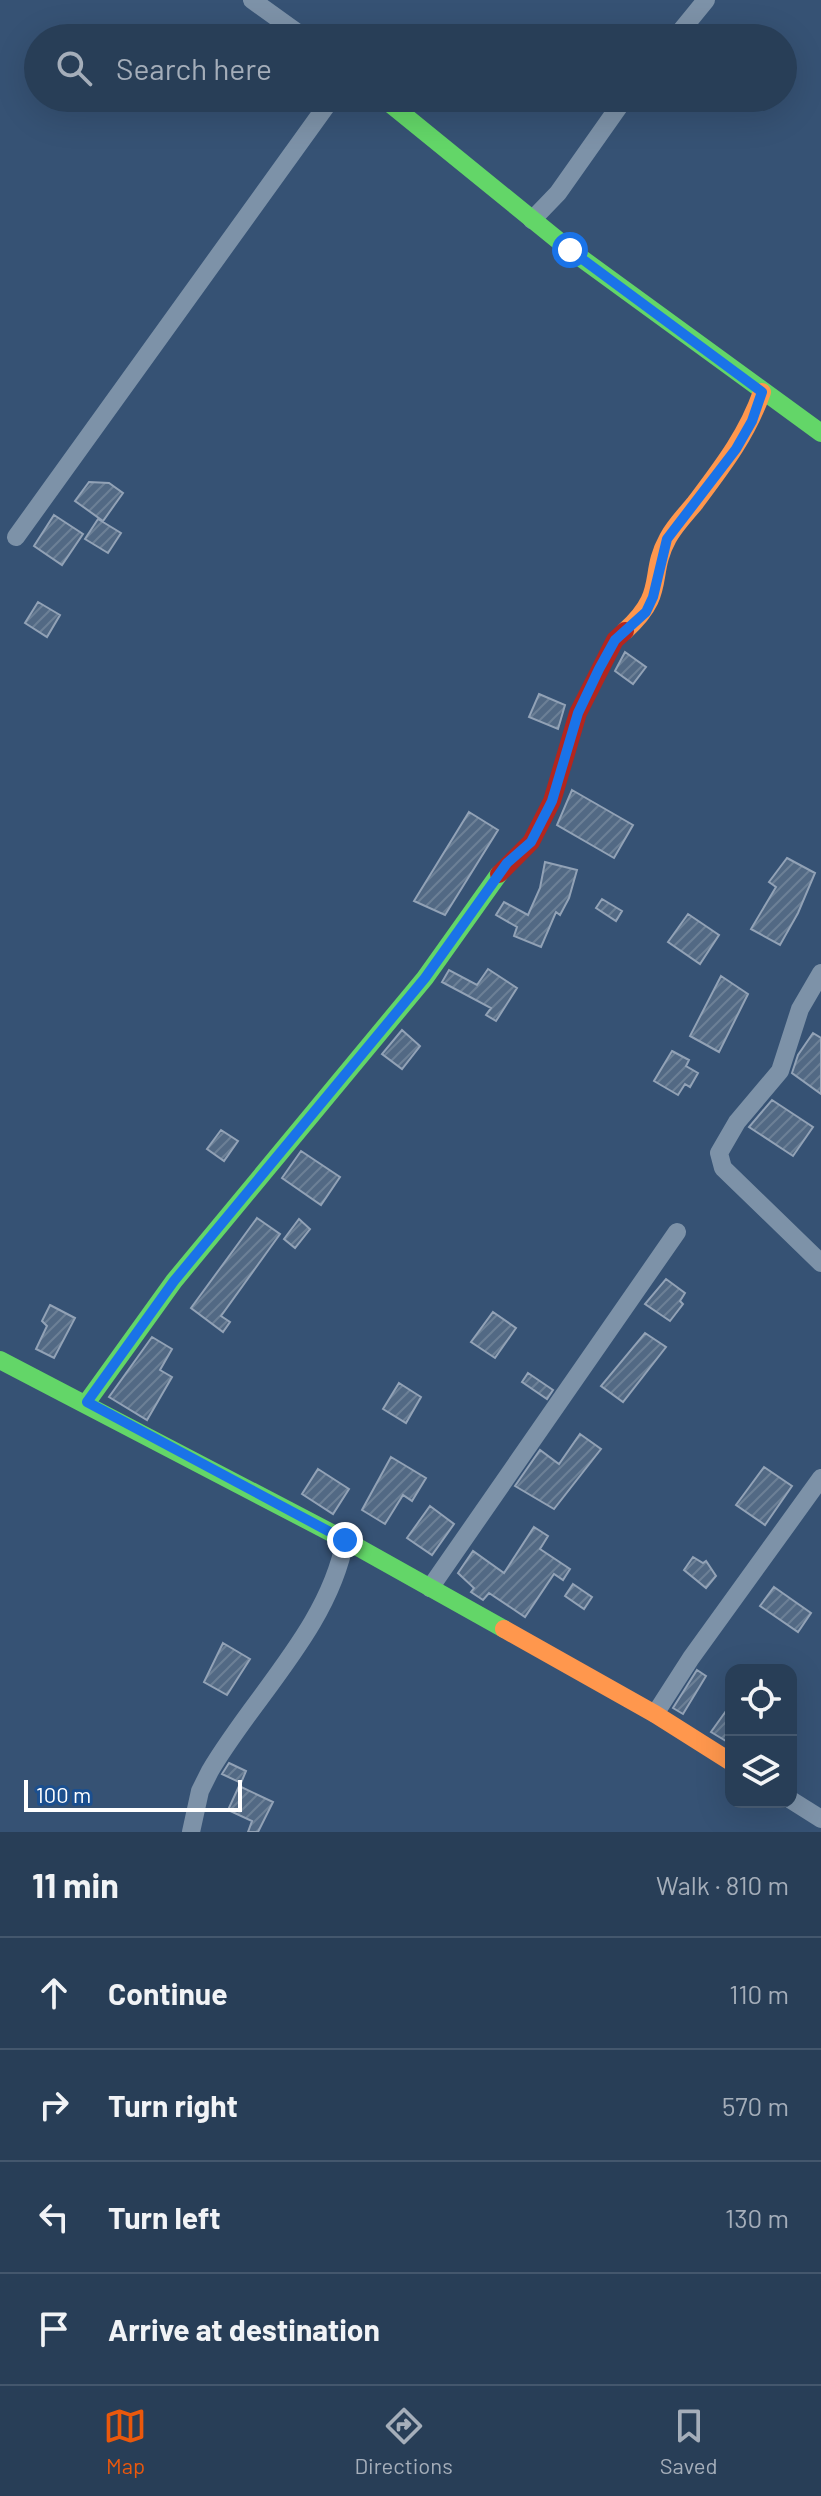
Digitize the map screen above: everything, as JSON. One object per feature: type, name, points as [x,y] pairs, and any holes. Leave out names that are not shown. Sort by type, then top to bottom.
[{"type":"street","points":[[252,0],[285,24]]},
{"type":"street","points":[[686,24],[706,0]]},
{"type":"street","points":[[16,537],[322,112]]},
{"type":"street","points":[[400,112],[532,220],[821,433]]},
{"type":"street","points":[[532,220],[558,193],[615,112]]},
{"type":"street","points":[[87,1402],[174,1281],[425,978],[507,863],[531,842],[552,801],[578,713],[599,669],[615,640],[646,612],[653,597],[667,539],[736,449],[752,421],[762,392]]},
{"type":"street","points":[[821,973],[800,1009],[780,1071],[737,1122],[719,1153],[723,1168],[821,1263]]},
{"type":"street","points":[[430,1588],[677,1232]]},
{"type":"street","points":[[0,1360],[87,1402],[345,1540],[655,1714],[725,1758]]},
{"type":"street","points":[[655,1714],[691,1658],[821,1478]]},
{"type":"street","points":[[191,1832],[200,1791],[210,1771],[323,1605],[341,1569],[345,1540]]},
{"type":"street","points":[[797,1804],[821,1819]]},
{"type":"building","points":[[89,482],[109,483],[123,493],[103,521],[75,501]]},
{"type":"building","points":[[54,515],[83,534],[62,565],[34,546]]},
{"type":"building","points":[[98,519],[121,533],[108,553],[85,539]]},
{"type":"building","points":[[38,602],[60,615],[47,637],[25,623]]},
{"type":"building","points":[[625,652],[646,667],[633,684],[615,671]]},
{"type":"building","points":[[539,694],[565,705],[558,729],[529,717]]},
{"type":"building","points":[[572,790],[633,825],[614,858],[557,825]]},
{"type":"building","points":[[469,812],[498,830],[445,915],[414,901]]},
{"type":"building","points":[[787,858],[815,873],[780,945],[751,929],[776,887],[769,882]]},
{"type":"building","points":[[545,862],[577,870],[569,898],[560,915],[556,912],[541,947],[514,936],[517,927],[496,915],[504,902],[528,915],[540,888]]},
{"type":"building","points":[[602,899],[622,911],[616,921],[596,908]]},
{"type":"building","points":[[688,914],[719,935],[700,964],[668,942]]},
{"type":"building","points":[[488,969],[517,988],[496,1021],[486,1015],[491,1008],[442,982],[449,970],[477,985]]},
{"type":"building","points":[[721,976],[748,994],[719,1052],[690,1036]]},
{"type":"building","points":[[402,1030],[420,1046],[402,1069],[382,1054]]},
{"type":"building","points":[[813,1033],[821,1038],[821,1094],[792,1073],[798,1055]]},
{"type":"building","points":[[672,1051],[689,1060],[686,1066],[698,1073],[690,1087],[685,1084],[678,1095],[654,1081]]},
{"type":"building","points":[[772,1100],[813,1127],[793,1156],[749,1127]]},
{"type":"building","points":[[221,1130],[238,1141],[224,1161],[207,1149]]},
{"type":"building","points":[[301,1151],[340,1177],[321,1205],[282,1178]]},
{"type":"building","points":[[257,1218],[280,1234],[221,1316],[230,1322],[223,1332],[191,1308]]},
{"type":"building","points":[[299,1219],[310,1229],[295,1248],[284,1239]]},
{"type":"building","points":[[666,1279],[685,1293],[680,1301],[683,1304],[670,1321],[645,1304]]},
{"type":"building","points":[[50,1305],[75,1318],[54,1358],[36,1349],[47,1326],[42,1321]]},
{"type":"building","points":[[493,1312],[516,1328],[495,1358],[471,1342]]},
{"type":"building","points":[[645,1333],[666,1347],[623,1402],[601,1386]]},
{"type":"building","points":[[152,1337],[172,1349],[160,1370],[172,1377],[147,1420],[109,1397]]},
{"type":"building","points":[[528,1373],[553,1390],[547,1399],[522,1382]]},
{"type":"building","points":[[399,1383],[421,1397],[406,1423],[383,1409]]},
{"type":"building","points":[[580,1434],[601,1449],[554,1509],[515,1486],[540,1450],[559,1464]]},
{"type":"building","points":[[391,1457],[426,1478],[412,1501],[403,1495],[385,1524],[362,1510]]},
{"type":"building","points":[[764,1467],[792,1486],[765,1525],[736,1505]]},
{"type":"building","points":[[318,1469],[349,1489],[333,1514],[302,1494]]},
{"type":"building","points":[[430,1506],[454,1524],[432,1555],[407,1538]]},
{"type":"building","points":[[534,1527],[548,1536],[540,1549],[570,1569],[563,1580],[554,1574],[525,1617],[489,1593],[483,1600],[471,1592],[474,1588],[458,1573],[473,1551],[504,1573]]},
{"type":"building","points":[[693,1557],[703,1563],[706,1561],[716,1576],[706,1588],[684,1570]]},
{"type":"building","points":[[573,1584],[592,1597],[584,1609],[565,1596]]},
{"type":"building","points":[[774,1587],[811,1613],[798,1632],[760,1606]]},
{"type":"building","points":[[223,1643],[250,1659],[227,1695],[204,1682]]},
{"type":"building","points":[[697,1670],[706,1676],[683,1714],[673,1708]]},
{"type":"building","points":[[725,1712],[725,1740],[711,1732]]},
{"type":"building","points":[[229,1763],[246,1771],[241,1783],[222,1774]]},
{"type":"building","points":[[239,1786],[273,1802],[258,1832],[248,1832],[252,1821],[228,1810]]},
{"type":"traffic: fast","points":[[400,112],[570,250],[821,433]]},
{"type":"traffic: fast","points":[[87,1402],[174,1281],[425,978],[499,874]]},
{"type":"traffic: fast","points":[[0,1360],[345,1540],[504,1629]]},
{"type":"traffic: slow","points":[[625,631],[647,605],[668,538],[733,450],[762,392]]},
{"type":"traffic: slow","points":[[504,1629],[655,1714],[725,1758]]},
{"type":"traffic: jam","points":[[499,874],[531,842],[552,801],[578,713],[615,640],[625,631]]},
{"type":"route","points":[[345,1540],[87,1402],[137,1328],[174,1281],[425,978],[490,883],[531,842],[552,801],[578,713],[599,669],[615,640],[646,612],[653,597],[667,539],[736,449],[752,421],[762,392],[570,250]]}]
